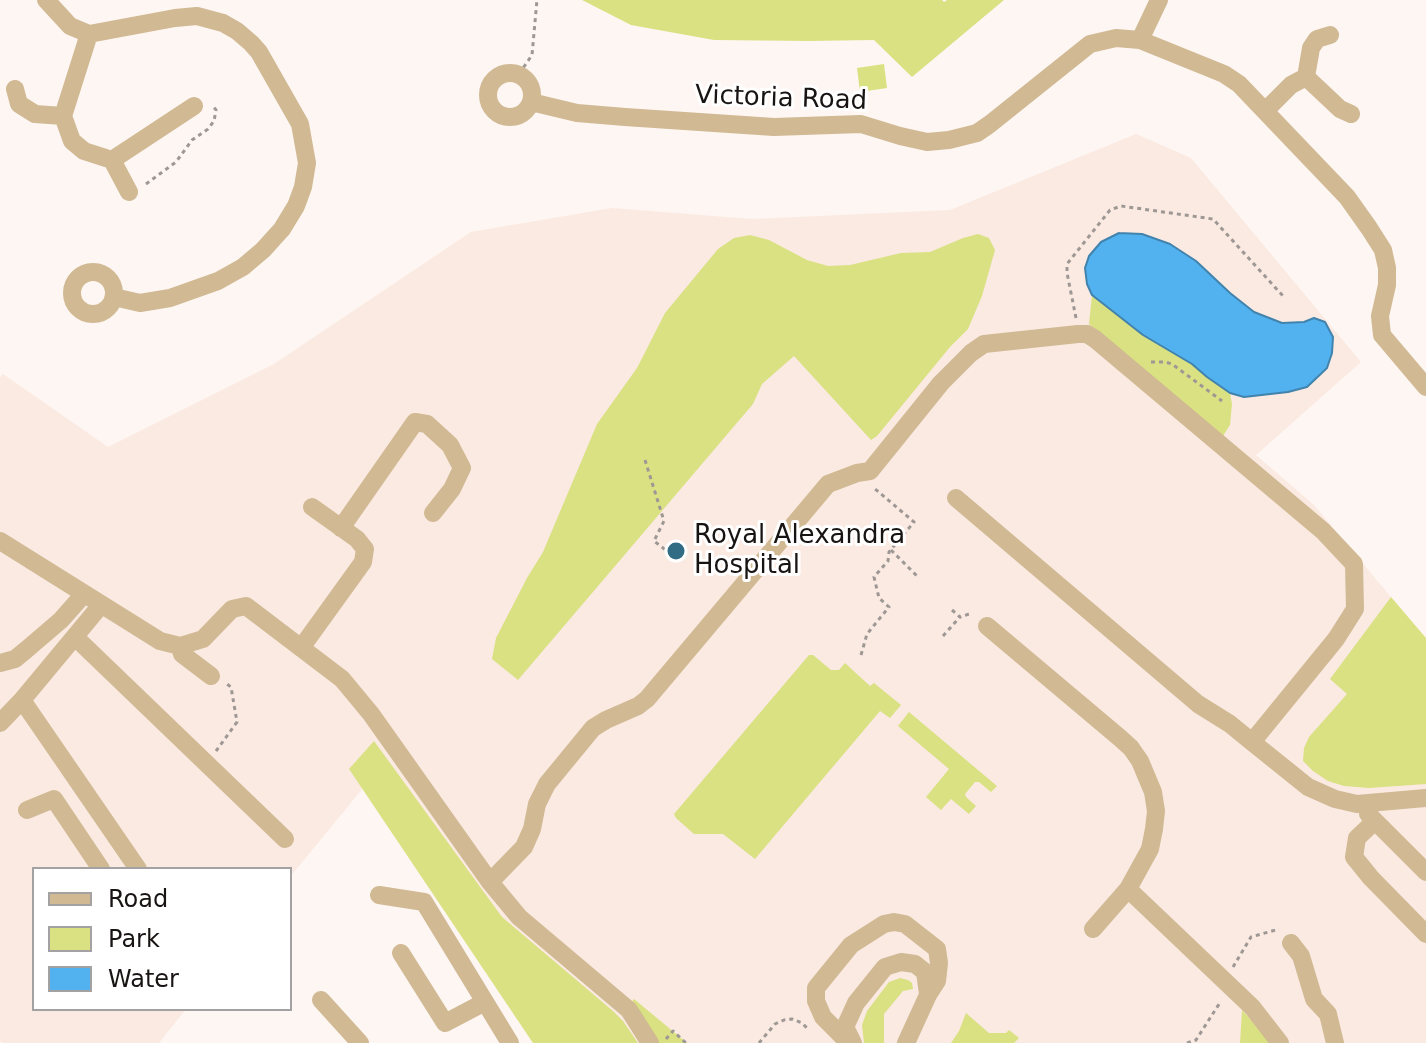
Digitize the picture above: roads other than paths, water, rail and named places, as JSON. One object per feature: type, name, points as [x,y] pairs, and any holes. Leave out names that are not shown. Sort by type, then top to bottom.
[{"type":"street","points":[[46,0],[70,26],[89,34],[197,16],[223,23],[237,31],[259,52],[300,124],[304,140],[307,163],[296,206],[282,229],[243,267],[218,281],[170,298],[140,303],[114,297]]},
{"type":"street","points":[[1140,40],[1159,0]]},
{"type":"street","points":[[89,34],[63,116],[72,141],[84,151],[112,160],[129,192]]},
{"type":"street","points":[[1306,77],[1311,48],[1317,39],[1330,35]]},
{"type":"street","name":"Victoria Road","points":[[531,102],[577,113],[774,127],[861,124],[927,142],[949,140],[977,133],[1090,44],[1116,38],[1140,40],[1224,74],[1239,84],[1347,197],[1383,250],[1387,285],[1380,316],[1382,335],[1426,387]]},
{"type":"street","points":[[507,72],[519,74],[530,85],[531,102],[525,111],[511,117],[498,114],[488,102],[489,87],[493,79],[500,75],[507,72]]},
{"type":"street","points":[[1265,111],[1291,85],[1306,77]]},
{"type":"street","points":[[1306,77],[1340,109],[1351,114]]},
{"type":"street","points":[[15,89],[19,104],[35,114],[63,116]]},
{"type":"street","points":[[112,160],[194,106]]},
{"type":"street","points":[[490,882],[524,847],[532,829],[537,804],[547,784],[593,728],[647,699],[828,484],[870,471],[941,383],[984,344],[1087,334],[1323,531],[1354,564],[1355,609],[1336,639],[1252,742]]},
{"type":"street","points":[[341,528],[415,422],[427,424],[450,445],[462,468],[452,489],[433,513]]},
{"type":"street","points":[[956,498],[1198,704],[1230,724],[1308,787],[1335,799],[1357,804],[1426,798]]},
{"type":"street","points":[[301,648],[363,562],[365,549],[357,539],[312,507]]},
{"type":"street","points":[[0,541],[160,641],[180,646],[203,639],[232,609],[246,606],[342,679],[519,917],[629,1010],[650,1043]]},
{"type":"street","points":[[0,663],[15,659],[26,650],[61,620],[84,594]]},
{"type":"street","points":[[0,723],[101,605]]},
{"type":"street","points":[[987,626],[1016,638],[1131,748],[1148,775],[1156,811],[1150,849],[1128,889],[1093,929]]},
{"type":"street","points":[[75,637],[285,839]]},
{"type":"street","points":[[180,646],[182,654],[211,676]]},
{"type":"street","points":[[22,700],[137,867]]},
{"type":"street","points":[[27,810],[54,799],[100,867]]},
{"type":"street","points":[[1357,804],[1426,872]]},
{"type":"street","points":[[1375,821],[1357,838],[1354,857],[1426,934]]},
{"type":"street","points":[[1128,889],[1252,1007],[1280,1043]]},
{"type":"street","points":[[379,895],[424,902],[510,1043]]},
{"type":"street","points":[[851,1043],[823,1017],[816,1001],[816,988],[851,945],[884,924],[894,922],[905,924],[937,949],[937,981],[906,1043]]},
{"type":"street","points":[[1291,943],[1301,956],[1314,999],[1328,1014],[1335,1043]]},
{"type":"street","points":[[401,953],[445,1023],[485,1002]]},
{"type":"street","points":[[851,1043],[845,1027],[856,1003],[885,967],[901,962],[915,964],[925,972],[928,995]]},
{"type":"street","points":[[321,1000],[360,1043]]},
{"type":"water","points":[[1119,233],[1142,234],[1170,244],[1196,261],[1254,312],[1282,323],[1304,322],[1314,318],[1325,322],[1333,337],[1327,368],[1307,387],[1288,392],[1244,397],[1230,393],[1192,364],[1143,335],[1092,295],[1085,268],[1089,256],[1101,242]]},
{"type":"place","name":"Royal Alexandra Hospital","points":[[676,551]]}]
